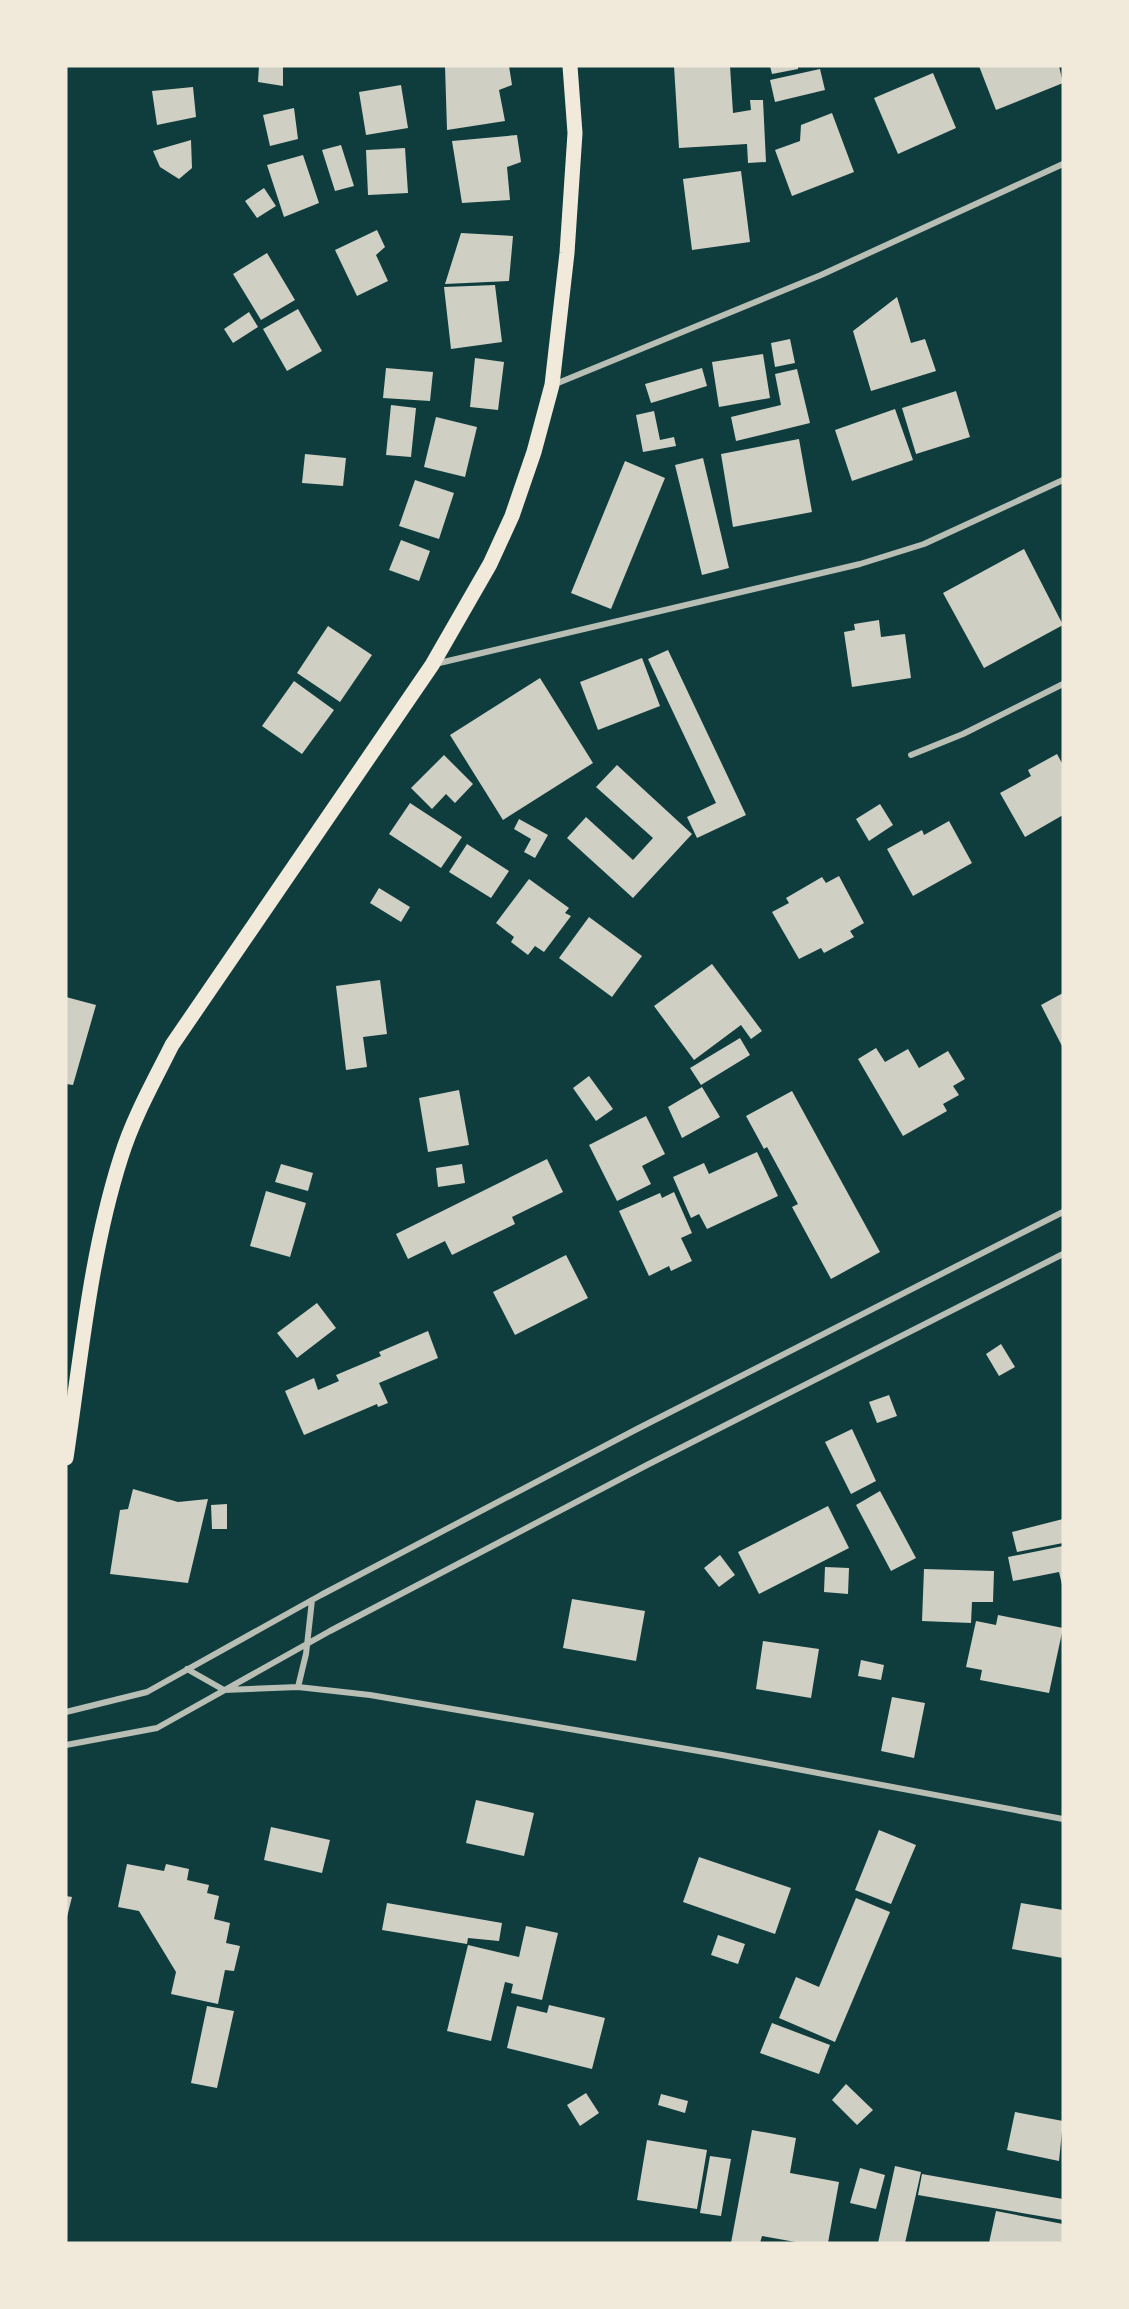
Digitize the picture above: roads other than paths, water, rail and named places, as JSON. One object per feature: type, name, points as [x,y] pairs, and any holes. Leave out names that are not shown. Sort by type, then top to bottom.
[{"type":"main road","points":[[66,1458],[96,1258],[122,1154],[141,1108],[172,1045],[432,665],[490,564],[512,516],[534,452],[552,385],[567,253],[575,133],[570,66]]},
{"type":"street","points":[[552,385],[820,275],[1063,164]]},
{"type":"street","points":[[432,665],[860,564],[924,544],[1063,480]]},
{"type":"street","points":[[911,755],[963,734],[1063,684]]},
{"type":"street","points":[[66,1712],[147,1692],[312,1600],[637,1429],[1063,1212]]},
{"type":"street","points":[[66,1745],[157,1728],[647,1465],[1063,1254]]},
{"type":"street","points":[[298,1688],[308,1645],[312,1600]]},
{"type":"street","points":[[187,1669],[224,1690],[298,1688],[370,1695],[620,1737],[1063,1819]]}]
